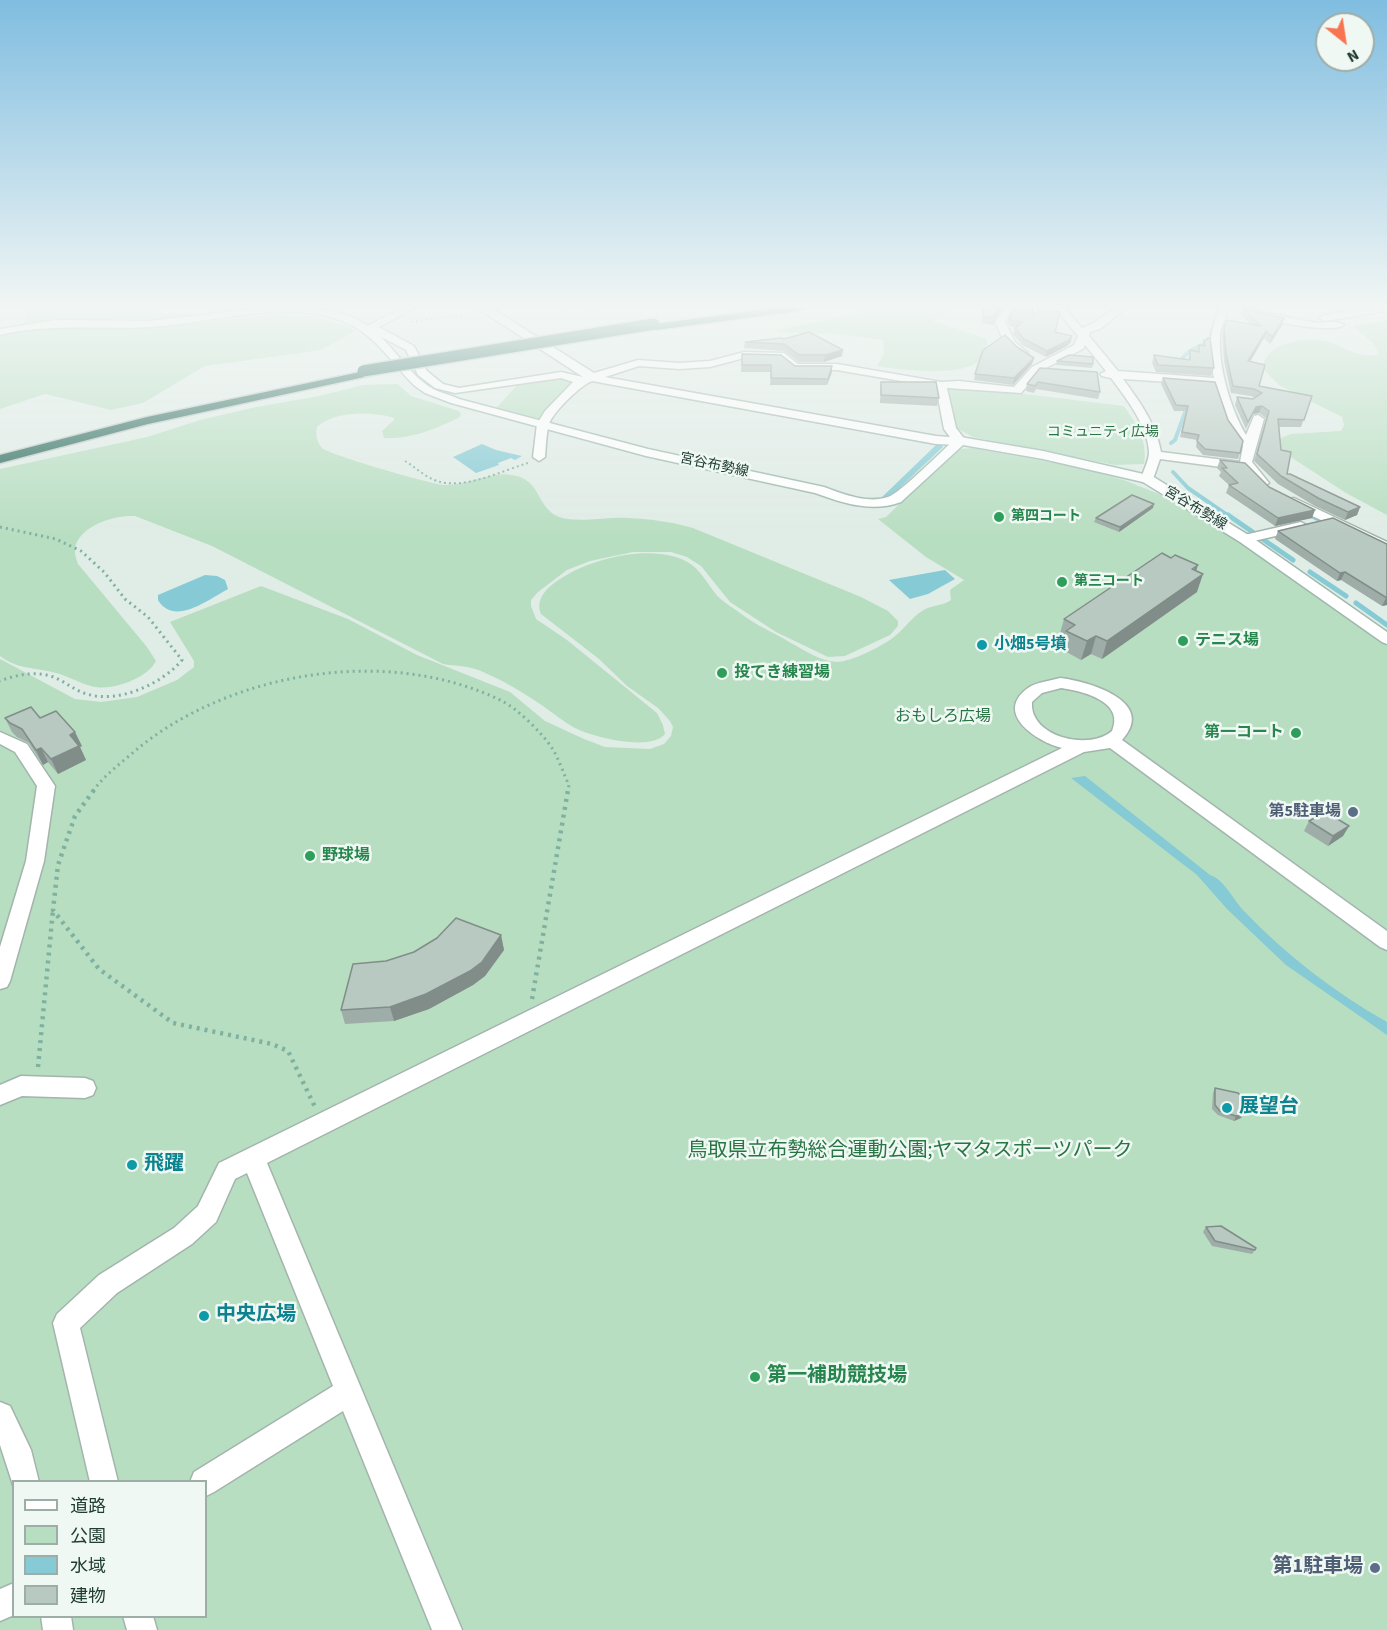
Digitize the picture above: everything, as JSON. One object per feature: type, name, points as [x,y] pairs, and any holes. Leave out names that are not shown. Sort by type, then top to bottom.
[{"type":"highway","points":[[0,457],[311,384]]},
{"type":"street","name":"宮谷布勢線","points":[[422,384],[429,391],[455,401],[646,452],[770,477],[846,500],[866,503],[888,502],[896,499],[960,441],[1043,455],[1147,478],[1245,539],[1387,639]]},
{"type":"street","points":[[437,384],[459,391],[497,384]]},
{"type":"street","points":[[539,458],[543,424],[549,413],[582,384]]},
{"type":"street","points":[[611,384],[903,434],[960,441]]},
{"type":"street","points":[[936,384],[958,384]]},
{"type":"street","points":[[960,384],[1017,391],[1024,384]]},
{"type":"street","points":[[1121,384],[1141,413],[1151,438],[1154,455],[1147,478]]},
{"type":"street","points":[[1221,384],[1235,428],[1249,445]]},
{"type":"street","points":[[941,385],[950,429],[960,441]]},
{"type":"street","points":[[1224,398],[1242,400]]},
{"type":"street","points":[[1258,419],[1246,462],[1252,474],[1279,495],[1387,547]]},
{"type":"street","points":[[1154,455],[1248,466]]},
{"type":"street","points":[[1245,539],[1331,520]]},
{"type":"street","points":[[1060,683],[1093,689],[1118,705],[1124,715],[1125,726],[1120,735],[1112,741],[1096,746],[1079,747],[1046,738],[1029,724],[1022,708],[1025,699],[1033,691],[1060,683]]},
{"type":"street","points":[[0,737],[21,748],[46,786],[35,861],[0,981]]},
{"type":"street","points":[[1112,741],[1387,942]]},
{"type":"street","points":[[104,1480],[66,1323],[108,1284],[183,1236],[207,1214],[227,1171],[1079,747]]},
{"type":"street","points":[[0,1095],[21,1086],[85,1088]]},
{"type":"street","points":[[253,1158],[447,1630]]},
{"type":"street","points":[[207,1480],[349,1392]]},
{"type":"street","points":[[0,1416],[17,1450],[24,1480]]},
{"type":"path","points":[[405,461],[433,479],[446,482],[467,480],[539,458]]},
{"type":"path","points":[[0,527],[48,537],[81,551],[104,572],[125,599],[148,617],[182,660],[177,669],[149,685],[105,696],[90,695],[42,674],[25,675],[0,681]]},
{"type":"path","points":[[36,1086],[58,866],[75,816],[102,779],[143,743],[171,723],[226,698],[281,680],[352,671],[399,672],[444,680],[503,702],[535,728],[552,748],[569,785],[529,1021]]},
{"type":"path","points":[[53,910],[99,969],[173,1023],[272,1044],[288,1051],[323,1124]]},
{"type":"green space","points":[[0,384],[175,384],[143,403],[111,410],[45,394],[0,409]]},
{"type":"green space","points":[[398,384],[411,396],[459,411],[461,414],[460,417],[443,425],[393,438],[384,438],[382,431],[394,418],[375,414],[343,415],[317,427],[317,438],[322,448],[381,469],[444,485],[495,475],[512,475],[528,482],[550,512],[564,518],[582,520],[637,518],[693,528],[861,597],[888,611],[898,621],[898,626],[890,635],[845,656],[828,657],[776,632],[730,602],[701,566],[687,557],[671,552],[633,552],[590,561],[567,570],[531,600],[536,619],[567,640],[657,713],[663,725],[665,734],[658,739],[647,742],[620,741],[593,735],[573,727],[529,696],[499,679],[473,668],[443,664],[212,546],[135,516],[128,516],[104,521],[89,529],[76,543],[75,555],[78,564],[147,647],[156,661],[151,667],[127,683],[99,687],[87,685],[56,673],[20,666],[0,656],[0,469],[147,437],[200,420],[256,407],[319,396],[363,385]]},
{"type":"green space","points":[[518,384],[573,384],[540,421],[495,409]]},
{"type":"green space","points":[[1387,384],[1387,515],[1346,493],[1283,452],[1278,444],[1281,438],[1291,434],[1341,431],[1344,425],[1342,417],[1279,385]]},
{"type":"green space","name":"コミュニティ広場","points":[[960,386],[1124,406],[1143,441],[1144,464],[1115,465],[973,437],[954,427],[947,390]]},
{"type":"green space","name":"鳥取県立布勢総合運動公園;ヤマタスポーツパーク","points":[[972,448],[1083,468],[1124,480],[1164,496],[1226,533],[1387,646],[1387,1630],[0,1630],[0,659],[75,699],[101,702],[137,697],[177,680],[194,667],[194,661],[170,622],[261,586],[348,619],[417,655],[510,692],[545,721],[584,739],[605,747],[650,749],[664,744],[671,736],[673,727],[670,721],[658,708],[627,686],[599,659],[541,614],[540,602],[549,587],[578,569],[610,558],[646,553],[663,554],[679,558],[692,565],[720,599],[759,625],[819,658],[837,662],[851,659],[890,640],[922,611],[951,600],[950,590],[964,580],[926,557],[878,519],[886,517],[950,454],[960,449]]},
{"type":"water","points":[[601,384],[941,444],[943,447],[889,498],[881,498],[936,445]]},
{"type":"water","points":[[482,444],[522,456],[515,460],[511,458],[476,473],[453,457]]},
{"type":"water","points":[[945,570],[955,579],[928,594],[910,599],[889,580]]},
{"type":"water","points":[[205,575],[217,576],[225,580],[228,589],[202,604],[182,611],[165,608],[158,600],[158,595]]},
{"type":"water","points":[[1085,776],[1220,881],[1244,911],[1294,958],[1348,998],[1387,1022],[1387,1035],[1286,965],[1227,909],[1197,875],[1071,778]]},
{"type":"building","points":[[881,384],[936,384],[939,398],[881,395]]},
{"type":"building","points":[[1051,384],[1099,384],[1100,392]]},
{"type":"building","points":[[1166,384],[1216,384],[1228,420],[1243,441],[1240,453],[1205,449],[1197,441],[1199,435],[1182,432],[1188,406],[1176,405]]},
{"type":"building","points":[[1233,384],[1260,384],[1259,386],[1312,396],[1304,420],[1278,419],[1281,450],[1291,452],[1287,474],[1360,507],[1348,512],[1318,498],[1281,476],[1257,454],[1269,411],[1262,406],[1256,407],[1248,422],[1237,397],[1253,399],[1262,393],[1254,389]]},
{"type":"building","points":[[1220,460],[1245,463],[1269,487],[1315,510],[1278,518],[1229,485],[1238,483],[1222,468],[1227,468]]},
{"type":"building","points":[[1132,495],[1154,504],[1120,527],[1096,518]]},
{"type":"building","points":[[1333,518],[1387,544],[1387,598],[1345,572],[1340,573],[1278,531]]},
{"type":"building","points":[[1162,553],[1171,558],[1175,555],[1198,565],[1192,569],[1203,574],[1107,641],[1096,636],[1087,641],[1066,631],[1075,625],[1064,619]]},
{"type":"building","points":[[31,707],[40,718],[56,711],[75,732],[70,735],[79,746],[51,759],[41,748],[36,750],[22,729],[5,718]]},
{"type":"building","points":[[1326,812],[1349,826],[1333,836],[1309,821]]},
{"type":"building","points":[[456,918],[501,935],[482,962],[470,971],[426,994],[390,1007],[341,1010],[353,964],[386,961],[414,952],[437,938]]},
{"type":"building","points":[[1215,1088],[1238,1093],[1243,1098],[1244,1114],[1236,1116],[1220,1111],[1215,1105]]},
{"type":"building","points":[[1221,1226],[1256,1248],[1255,1250],[1215,1241],[1206,1227]]},
{"type":"waterway","points":[[1171,443],[1175,440],[1186,410]]},
{"type":"waterway","points":[[1173,472],[1188,488],[1230,517]]},
{"type":"waterway","points":[[1228,515],[1257,535]]},
{"type":"waterway","points":[[1312,516],[1321,520]]},
{"type":"waterway","points":[[1261,538],[1293,560]]},
{"type":"waterway","points":[[1310,572],[1346,596]]},
{"type":"waterway","points":[[1356,603],[1387,625]]},
{"type":"place","name":"第四コート","points":[[999,517]]},
{"type":"place","name":"第三コート","points":[[1062,582]]},
{"type":"place","name":"テニス場","points":[[1183,641]]},
{"type":"place","name":"小畑5号墳","points":[[982,645]]},
{"type":"place","name":"投てき練習場","points":[[722,673]]},
{"type":"place","name":"第一コート","points":[[1296,733]]},
{"type":"place","name":"第5駐車場","points":[[1353,812]]},
{"type":"place","name":"野球場","points":[[310,856]]},
{"type":"place","name":"展望台","points":[[1227,1108]]},
{"type":"place","name":"飛躍","points":[[132,1165]]},
{"type":"place","name":"中央広場","points":[[204,1316]]},
{"type":"place","name":"第一補助競技場","points":[[755,1377]]},
{"type":"place","name":"第1駐車場","points":[[1375,1568]]},
{"type":"park label","name":"おもしろ広場","points":[[943,717]]}]
